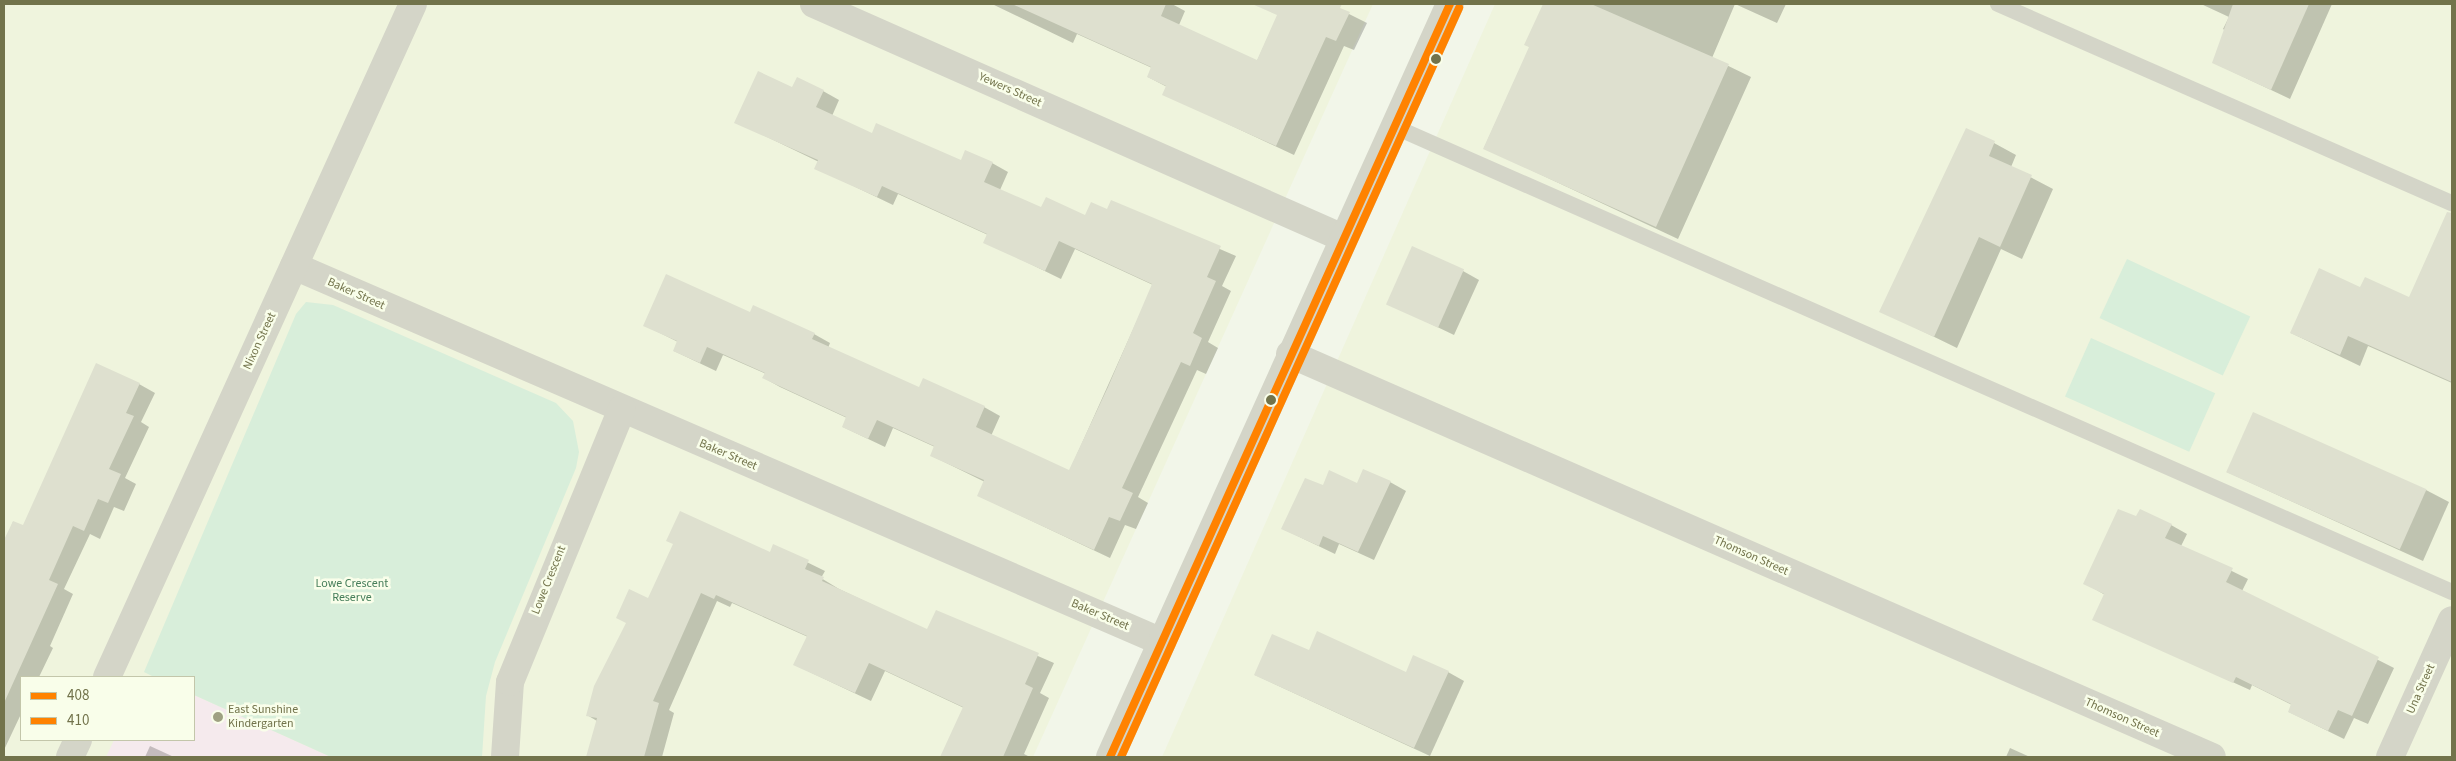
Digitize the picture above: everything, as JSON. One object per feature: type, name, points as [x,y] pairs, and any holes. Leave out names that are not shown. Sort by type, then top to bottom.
[{"type":"street","name":"Nixon Street","points":[[107,676],[413,4]]},
{"type":"street","points":[[1110,757],[1290,354],[1450,4]]},
{"type":"street","name":"Yewers Street","points":[[823,5],[1344,238]]},
{"type":"street","name":"Baker Street","points":[[294,266],[622,410],[1162,642]]},
{"type":"street","name":"Thomson Street","points":[[1290,354],[2212,757]]},
{"type":"street","name":"Lowe Crescent","points":[[505,757],[510,682],[622,410]]},
{"type":"street","name":"Una Street","points":[[2390,757],[2452,620]]},
{"type":"street","points":[[70,757],[78,741]]},
{"type":"lane","points":[[1998,4],[2452,203]]},
{"type":"lane","points":[[1395,127],[2452,592]]},
{"type":"shaded area","points":[[4,4],[1373,4],[1033,757],[4,757]]},
{"type":"shaded area","points":[[1495,4],[2452,4],[2452,757],[1162,757]]},
{"type":"shaded area","name":"East Sunshine Kindergarten","points":[[195,695],[331,757],[106,757],[114,741],[195,741]]},
{"type":"green space","points":[[2127,259],[2250,316],[2223,375],[2100,318]]},
{"type":"green space","name":"Lowe Crescent Reserve","points":[[306,302],[333,305],[556,403],[573,421],[579,452],[576,468],[495,662],[486,696],[482,757],[331,757],[195,695],[195,676],[152,676],[144,672],[296,314]]},
{"type":"green space","points":[[2091,338],[2215,393],[2189,452],[2065,396]]},
{"type":"building","points":[[1012,4],[1166,4],[1161,16],[1257,60],[1277,15],[1252,4],[1342,4],[1340,8],[1350,12],[1336,41],[1326,37],[1276,146],[1162,95],[1166,86],[1147,77],[1151,67]]},
{"type":"building","points":[[1543,4],[1591,4],[1729,64],[1656,227],[1483,149],[1529,47],[1524,45]]},
{"type":"building","points":[[2233,4],[2309,4],[2271,90],[2212,63]]},
{"type":"building","points":[[758,71],[792,87],[797,77],[824,90],[816,107],[872,133],[876,123],[961,160],[965,150],[993,162],[984,182],[1041,207],[1046,197],[1085,215],[1091,202],[1107,209],[1111,200],[1221,246],[1207,277],[1216,281],[1193,333],[1202,338],[1190,366],[1181,362],[1122,488],[1133,493],[1120,521],[1109,517],[1094,550],[977,496],[984,480],[930,456],[934,446],[877,420],[868,439],[842,427],[846,417],[762,378],[765,373],[707,347],[700,363],[673,351],[677,341],[643,326],[666,274],[750,312],[753,305],[815,333],[812,339],[919,387],[923,378],[985,406],[976,427],[1069,470],[1108,387],[1152,284],[1059,241],[1045,271],[983,243],[987,234],[882,186],[877,197],[814,169],[818,160],[734,123]]},
{"type":"building","points":[[1966,128],[1995,141],[1989,156],[2032,175],[2000,247],[1979,237],[1934,337],[1879,312]]},
{"type":"building","points":[[2447,212],[2452,213],[2452,382],[2348,336],[2340,355],[2290,333],[2319,268],[2360,287],[2365,277],[2409,297]]},
{"type":"building","points":[[1412,246],[1464,269],[1438,328],[1386,304]]},
{"type":"building","points":[[96,363],[140,383],[126,413],[134,416],[109,469],[121,474],[108,503],[98,499],[84,531],[73,526],[49,580],[58,584],[4,703],[4,540],[13,521],[23,525]]},
{"type":"building","points":[[2253,412],[2427,489],[2400,550],[2226,472]]},
{"type":"building","points":[[1363,469],[1391,481],[1358,552],[1323,536],[1319,546],[1281,529],[1305,478],[1323,485],[1329,470],[1357,483]]},
{"type":"building","points":[[2118,509],[2136,516],[2140,509],[2172,524],[2165,538],[2233,568],[2226,582],[2379,657],[2352,716],[2338,710],[2328,731],[2288,712],[2291,704],[2236,677],[2233,683],[2092,620],[2104,594],[2083,584]]},
{"type":"building","points":[[680,511],[770,552],[773,544],[809,560],[805,569],[824,577],[822,581],[927,629],[936,610],[1039,653],[1025,684],[1033,688],[1003,757],[940,757],[963,707],[869,663],[855,693],[793,665],[807,636],[716,595],[714,599],[701,593],[653,701],[659,703],[644,757],[586,757],[597,718],[586,716],[594,686],[626,623],[616,618],[629,589],[648,598],[673,544],[666,541]]},
{"type":"building","points":[[1317,631],[1406,672],[1413,655],[1449,671],[1414,748],[1254,675],[1272,634],[1309,650]]},
{"type":"transit line","name":"408","points":[[1110,757],[1450,4]]},
{"type":"transit line","name":"410","points":[[1121,757],[1459,8]]},
{"type":"place","name":"East Sunshine Kindergarten","points":[[218,717]]}]
